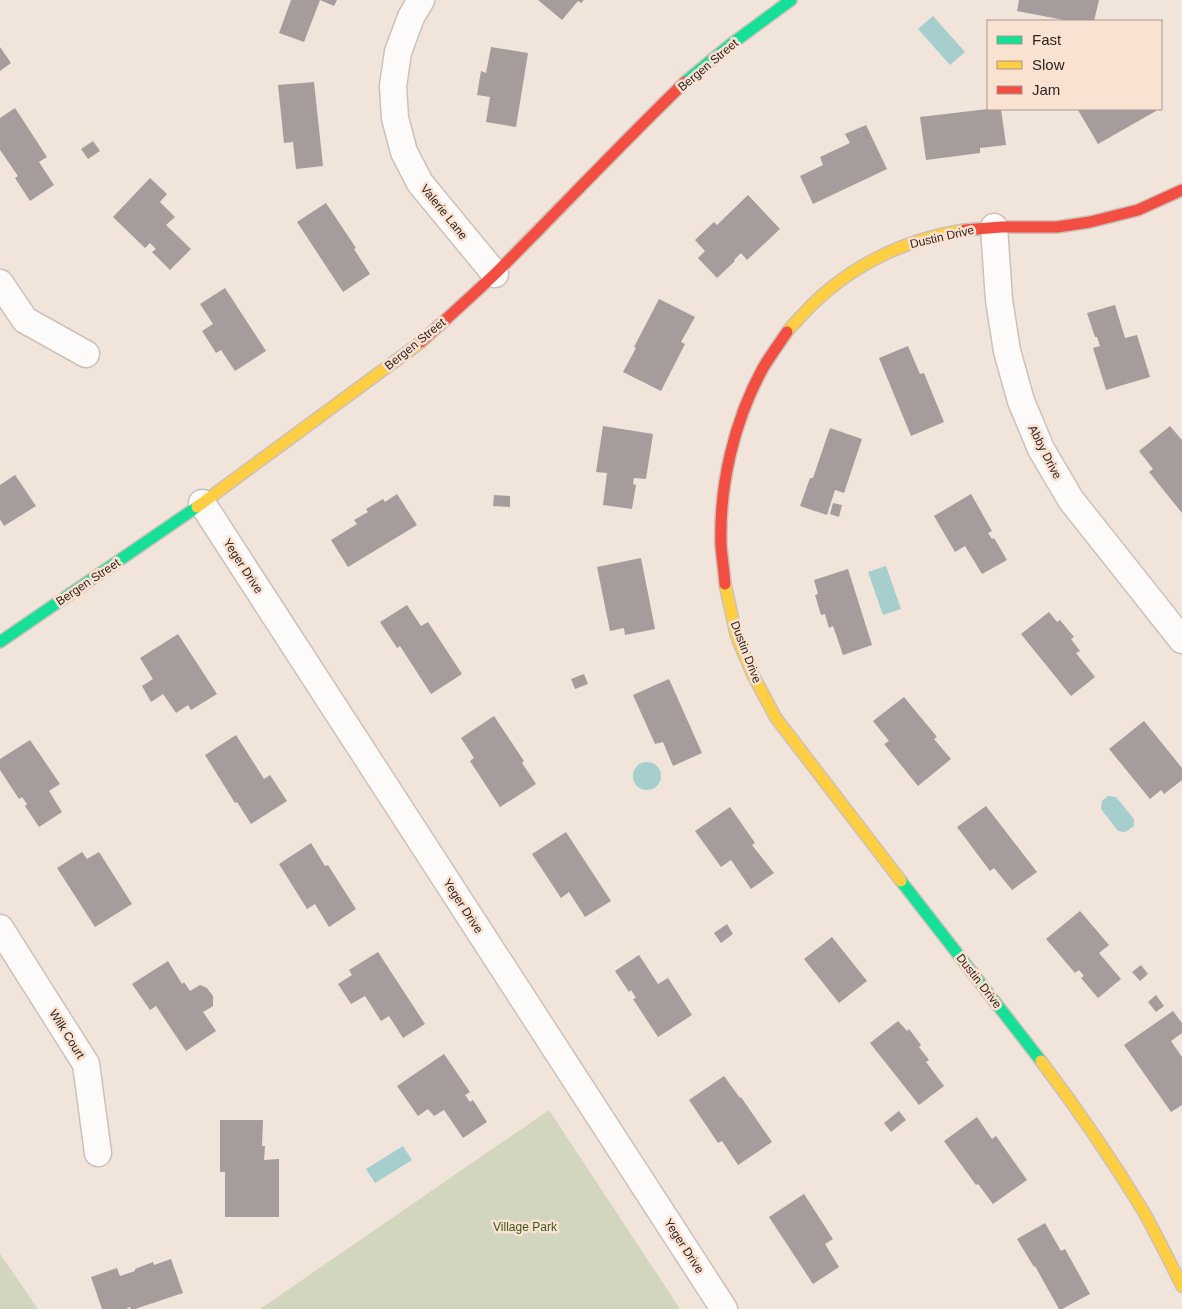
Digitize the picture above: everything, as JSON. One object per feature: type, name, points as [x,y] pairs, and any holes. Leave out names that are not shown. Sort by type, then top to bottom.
[{"type":"street","name":"Valerie Lane","points":[[421,0],[411,17],[398,52],[393,86],[395,118],[404,152],[420,183],[496,274]]},
{"type":"street","name":"Bergen Street","points":[[0,642],[175,523],[421,342],[496,274],[638,127],[685,82],[730,45],[792,0]]},
{"type":"street","name":"Dustin Drive","points":[[1182,190],[1142,209],[1098,222],[1057,227],[967,229],[920,240],[884,254],[850,274],[819,297],[792,325],[770,357],[748,398],[733,442],[723,488],[720,535],[725,588],[736,634],[753,677],[776,718],[1031,1047],[1091,1129],[1145,1215],[1182,1286]]},
{"type":"street","name":"Abby Drive","points":[[994,227],[999,300],[1007,351],[1021,401],[1041,449],[1071,500],[1182,640]]},
{"type":"street","points":[[0,283],[25,320],[86,354]]},
{"type":"street","name":"Yeger Drive","points":[[202,503],[724,1309]]},
{"type":"street","name":"Wilk Court","points":[[0,928],[86,1064],[98,1154]]},
{"type":"green space","name":"Village Park","points":[[549,1110],[680,1309],[260,1309]]},
{"type":"green space","points":[[0,1254],[38,1309],[0,1309]]},
{"type":"water","points":[[933,16],[965,52],[950,65],[918,29]]},
{"type":"water","points":[[886,566],[901,609],[883,615],[868,572]]},
{"type":"water","points":[[647,762],[657,766],[661,776],[657,786],[647,790],[637,786],[633,776],[637,766]]},
{"type":"water","points":[[1108,796],[1116,797],[1134,819],[1134,826],[1125,832],[1118,831],[1101,809],[1102,801]]},
{"type":"water","points":[[403,1146],[412,1160],[375,1183],[366,1169]]},
{"type":"building","points":[[291,0],[320,0],[304,42],[279,33]]},
{"type":"building","points":[[320,0],[337,0],[334,6]]},
{"type":"building","points":[[538,0],[584,0],[581,3],[578,1],[562,20]]},
{"type":"building","points":[[1019,0],[1099,0],[1094,20],[1064,20],[1017,11]]},
{"type":"building","points":[[0,47],[11,63],[0,71]]},
{"type":"building","points":[[491,47],[528,53],[516,127],[486,122],[490,97],[477,95],[481,71],[486,73]]},
{"type":"building","points":[[314,82],[323,166],[296,169],[293,142],[284,143],[278,85]]},
{"type":"building","points":[[15,108],[47,157],[39,162],[54,185],[30,201],[15,178],[18,176],[0,150],[0,118]]},
{"type":"building","points":[[987,109],[1001,110],[1006,145],[980,148],[980,153],[926,160],[920,117]]},
{"type":"building","points":[[1078,110],[1156,110],[1156,111],[1098,144]]},
{"type":"building","points":[[866,125],[887,169],[813,204],[800,176],[823,165],[820,157],[850,143],[845,134]]},
{"type":"building","points":[[93,141],[100,151],[88,159],[81,149]]},
{"type":"building","points":[[150,178],[167,194],[160,202],[175,217],[166,225],[191,249],[170,270],[152,252],[156,249],[150,243],[145,248],[113,217]]},
{"type":"building","points":[[748,195],[780,229],[747,260],[741,253],[717,278],[698,258],[705,251],[695,240],[714,222],[717,225]]},
{"type":"building","points":[[326,203],[356,248],[354,249],[370,274],[343,292],[297,222]]},
{"type":"building","points":[[225,288],[266,351],[235,371],[221,350],[216,353],[202,331],[213,324],[200,304]]},
{"type":"building","points":[[659,299],[695,317],[681,342],[685,344],[661,391],[623,372]]},
{"type":"building","points":[[1115,305],[1125,338],[1137,335],[1150,377],[1106,390],[1093,348],[1100,346],[1087,313]]},
{"type":"building","points":[[908,346],[920,374],[924,373],[944,422],[911,436],[879,358]]},
{"type":"building","points":[[603,426],[653,434],[646,479],[634,478],[633,484],[636,485],[632,509],[603,505],[607,473],[596,472]]},
{"type":"building","points":[[1170,426],[1182,440],[1182,513],[1149,472],[1153,469],[1139,451]]},
{"type":"building","points":[[830,428],[862,439],[844,493],[835,490],[827,515],[800,506],[810,478],[813,478]]},
{"type":"building","points":[[15,475],[36,506],[4,526],[0,519],[0,485]]},
{"type":"building","points":[[397,494],[417,525],[348,567],[331,540],[357,524],[354,520],[368,512],[366,509],[383,499],[385,502]]},
{"type":"building","points":[[971,494],[992,531],[988,533],[992,539],[994,538],[1007,560],[982,574],[965,546],[955,552],[934,516]]},
{"type":"building","points":[[494,495],[510,496],[510,507],[493,506]]},
{"type":"building","points":[[833,503],[842,505],[839,517],[830,514]]},
{"type":"building","points":[[641,558],[655,629],[625,635],[624,628],[610,631],[597,567]]},
{"type":"building","points":[[848,569],[872,645],[843,655],[833,626],[829,628],[825,614],[821,615],[815,595],[818,594],[814,580]]},
{"type":"building","points":[[407,605],[421,626],[428,622],[462,674],[431,694],[400,646],[397,648],[380,622]]},
{"type":"building","points":[[1049,612],[1057,622],[1060,620],[1074,637],[1071,639],[1080,651],[1076,653],[1095,677],[1071,696],[1021,634]]},
{"type":"building","points":[[178,634],[217,694],[191,710],[188,705],[176,713],[163,694],[151,702],[142,686],[153,679],[140,658]]},
{"type":"building","points":[[584,674],[588,684],[575,689],[571,679]]},
{"type":"building","points":[[669,679],[702,753],[673,766],[663,742],[655,744],[633,695]]},
{"type":"building","points":[[904,697],[937,737],[934,739],[951,759],[918,786],[884,744],[889,741],[873,721]]},
{"type":"building","points":[[494,716],[524,761],[522,763],[536,784],[500,807],[470,761],[474,758],[461,738]]},
{"type":"building","points":[[1144,721],[1182,768],[1182,780],[1164,794],[1161,790],[1150,799],[1109,749]]},
{"type":"building","points":[[236,735],[264,779],[270,775],[287,801],[251,824],[237,802],[235,803],[205,755]]},
{"type":"building","points":[[30,740],[60,784],[49,791],[62,812],[39,827],[25,806],[27,804],[22,797],[19,799],[0,770],[0,759]]},
{"type":"building","points":[[986,806],[1037,872],[1012,890],[994,868],[990,871],[957,827]]},
{"type":"building","points":[[730,807],[755,843],[752,845],[774,873],[751,889],[731,860],[721,867],[695,831]]},
{"type":"building","points":[[566,832],[611,901],[585,917],[569,892],[561,898],[532,854]]},
{"type":"building","points":[[311,843],[325,866],[328,865],[356,909],[329,927],[315,904],[307,909],[279,864]]},
{"type":"building","points":[[82,852],[87,859],[99,852],[132,904],[95,927],[57,868]]},
{"type":"building","points":[[1080,911],[1109,945],[1099,953],[1121,979],[1098,998],[1081,978],[1084,976],[1079,970],[1075,973],[1046,939]]},
{"type":"building","points":[[727,924],[733,934],[721,943],[714,933]]},
{"type":"building","points":[[832,937],[867,981],[839,1003],[804,959]]},
{"type":"building","points":[[378,952],[425,1024],[403,1038],[389,1016],[381,1021],[365,996],[351,1004],[338,984],[352,975],[349,970]]},
{"type":"building","points":[[639,955],[658,984],[668,978],[692,1015],[658,1037],[633,999],[636,998],[631,990],[629,992],[615,971]]},
{"type":"building","points":[[168,961],[182,984],[184,982],[190,991],[200,985],[207,988],[213,996],[213,1006],[203,1012],[216,1031],[186,1051],[156,1006],[150,1010],[132,984]]},
{"type":"building","points":[[1141,965],[1148,974],[1140,981],[1132,972]]},
{"type":"building","points":[[1156,995],[1164,1006],[1156,1012],[1148,1002]]},
{"type":"building","points":[[1173,1011],[1182,1023],[1182,1033],[1171,1041],[1182,1057],[1182,1105],[1171,1112],[1124,1045]]},
{"type":"building","points":[[898,1021],[907,1031],[909,1029],[921,1045],[919,1047],[929,1060],[926,1062],[944,1086],[919,1105],[870,1043]]},
{"type":"building","points":[[444,1054],[470,1092],[465,1095],[470,1102],[473,1100],[487,1122],[463,1138],[444,1110],[434,1116],[428,1109],[418,1116],[397,1086]]},
{"type":"building","points":[[724,1076],[772,1142],[738,1165],[722,1141],[718,1143],[689,1100]]},
{"type":"building","points":[[899,1111],[906,1120],[891,1132],[884,1123]]},
{"type":"building","points":[[977,1117],[992,1139],[996,1136],[1027,1180],[993,1204],[978,1184],[976,1185],[944,1141]]},
{"type":"building","points":[[220,1120],[263,1120],[262,1146],[265,1146],[264,1160],[279,1159],[279,1217],[225,1217],[225,1172],[220,1172]]},
{"type":"building","points":[[804,1194],[833,1239],[825,1244],[839,1267],[813,1284],[769,1217]]},
{"type":"building","points":[[1045,1223],[1061,1251],[1065,1249],[1090,1294],[1062,1309],[1059,1309],[1035,1266],[1017,1239]]},
{"type":"building","points":[[171,1259],[183,1293],[135,1309],[130,1307],[126,1309],[102,1309],[91,1277],[117,1268],[120,1276],[153,1262],[154,1265]]},
{"type":"traffic: fast","points":[[685,82],[730,45],[791,0]]},
{"type":"traffic: fast","points":[[0,642],[197,507]]},
{"type":"traffic: fast","points":[[901,881],[1041,1061]]},
{"type":"traffic: slow","points":[[787,332],[821,296],[839,281],[858,269],[899,248],[920,240],[965,230]]},
{"type":"traffic: slow","points":[[197,507],[421,342]]},
{"type":"traffic: slow","points":[[725,584],[740,645],[754,677],[776,718],[901,881]]},
{"type":"traffic: slow","points":[[1041,1061],[1095,1136],[1133,1194],[1182,1286]]},
{"type":"traffic: jam","points":[[421,342],[497,272],[685,82]]},
{"type":"traffic: jam","points":[[965,230],[1001,227],[1057,227],[1090,222],[1138,210],[1182,190]]},
{"type":"traffic: jam","points":[[725,584],[721,546],[721,523],[730,454],[736,432],[753,388],[787,332]]}]
